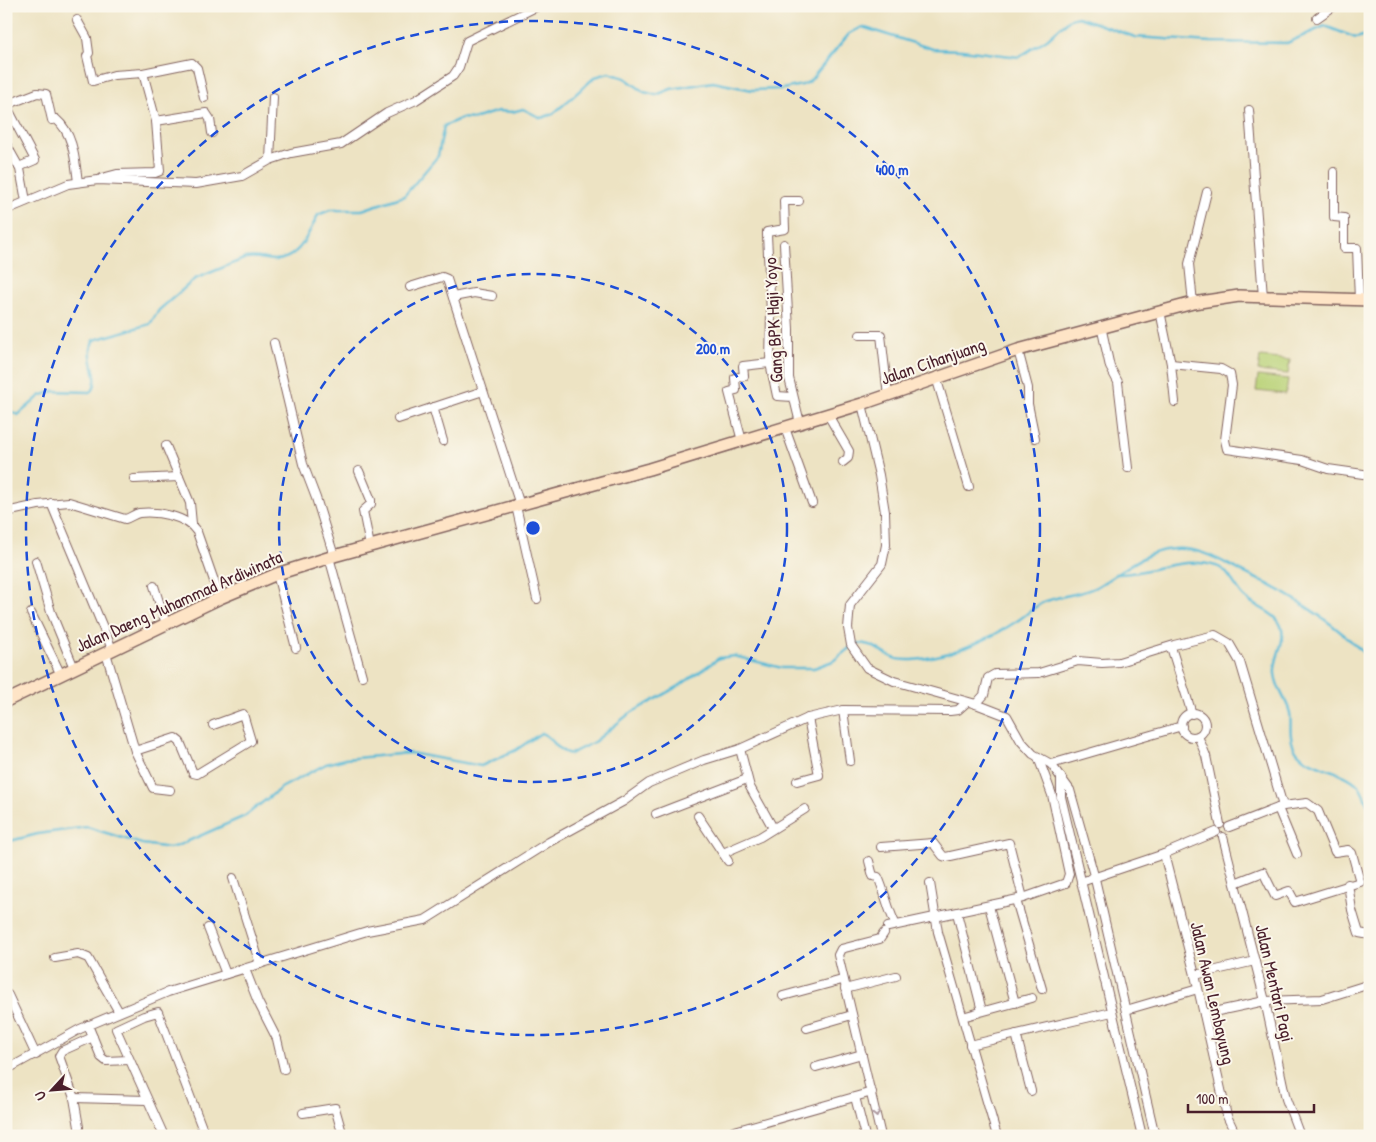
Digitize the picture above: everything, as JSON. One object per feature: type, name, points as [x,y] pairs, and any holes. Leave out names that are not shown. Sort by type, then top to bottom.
[{"type":"main road","name":"Jalan Cihanjuang","points":[[518,506],[828,415],[1018,350],[1160,311],[1193,303],[1239,296],[1364,300]]},
{"type":"main road","name":"Jalan Daeng Muhammad Ardiwinata","points":[[6,701],[220,598],[277,574],[332,556],[518,506]]},
{"type":"street","points":[[6,210],[60,186],[78,182],[98,180],[196,184],[242,176],[270,160],[290,153],[341,144],[360,134],[373,122],[416,100],[453,76],[459,67],[463,47],[467,41],[538,6]]},
{"type":"street","points":[[1317,18],[1334,6]]},
{"type":"street","points":[[77,20],[87,38],[89,53],[87,56],[93,81],[114,75],[142,73],[195,64],[204,98]]},
{"type":"street","points":[[98,180],[117,174],[155,173],[160,170],[156,121],[142,73]]},
{"type":"street","points":[[19,167],[35,160],[6,105],[37,93],[46,94],[52,120],[56,119],[62,124],[72,144],[78,182]]},
{"type":"street","points":[[270,160],[273,97]]},
{"type":"street","points":[[1249,110],[1263,297]]},
{"type":"street","points":[[156,121],[206,113],[210,120],[212,133]]},
{"type":"street","points":[[6,144],[19,167],[26,201]]},
{"type":"street","points":[[1334,172],[1334,217],[1344,218],[1344,248],[1357,248],[1364,300]]},
{"type":"street","points":[[1193,303],[1190,264],[1207,192]]},
{"type":"street","points":[[793,397],[777,396],[770,363],[771,312],[767,232],[785,229],[784,202],[799,201]]},
{"type":"street","name":"Gang BPK Haji Yoyo","points":[[784,244],[789,329],[789,378],[800,423]]},
{"type":"street","points":[[410,287],[446,277],[518,506],[537,599]]},
{"type":"street","points":[[453,298],[474,293],[492,296]]},
{"type":"street","points":[[1160,311],[1172,364],[1175,402]]},
{"type":"street","points":[[1101,326],[1110,367],[1118,382],[1128,468]]},
{"type":"street","points":[[860,335],[881,335],[888,396]]},
{"type":"street","points":[[274,342],[303,464],[332,556],[362,676]]},
{"type":"street","points":[[1018,350],[1028,388],[1028,404],[1035,438]]},
{"type":"street","points":[[742,441],[729,392],[736,390],[735,378],[744,376],[743,366],[770,363]]},
{"type":"street","points":[[1172,364],[1221,369],[1230,374],[1232,386],[1225,440],[1227,449],[1302,460],[1328,469],[1370,475]]},
{"type":"street","points":[[936,378],[969,487]]},
{"type":"street","points":[[398,419],[483,391]]},
{"type":"street","points":[[862,404],[879,475],[885,512],[886,545],[882,564],[850,605],[848,628],[851,645],[868,668],[894,680],[976,704],[1007,716],[1021,741],[1038,757],[1051,764],[1073,796],[1095,879],[1155,1136]]},
{"type":"street","points":[[433,407],[443,441]]},
{"type":"street","points":[[828,415],[849,451],[848,458],[843,462]]},
{"type":"street","points":[[785,428],[812,503]]},
{"type":"street","points":[[166,446],[190,503],[192,524],[220,598]]},
{"type":"street","points":[[359,471],[371,500],[364,511],[363,517],[370,546]]},
{"type":"street","points":[[134,479],[179,477]]},
{"type":"street","points":[[6,512],[51,503],[69,502],[125,519],[138,514],[149,513],[177,518],[192,524]]},
{"type":"street","points":[[51,503],[109,651],[135,751],[153,788],[170,790]]},
{"type":"street","points":[[36,561],[51,612],[74,668]]},
{"type":"street","points":[[277,574],[296,648]]},
{"type":"street","points":[[154,586],[166,624]]},
{"type":"street","points":[[32,614],[61,675]]},
{"type":"street","points":[[976,704],[984,695],[988,678],[995,674],[1039,673],[1078,661],[1102,664],[1118,662],[1215,635],[1229,644],[1240,662],[1280,807],[1297,854]]},
{"type":"street","points":[[1171,647],[1192,714]]},
{"type":"street","points":[[6,1070],[36,1055],[88,1024],[168,992],[367,931],[425,920],[549,842],[624,801],[649,783],[704,760],[740,749],[808,718],[843,710],[950,711],[958,710],[967,702]]},
{"type":"street","points":[[843,710],[850,760]]},
{"type":"street","points":[[135,751],[175,738],[181,744],[193,773],[197,774],[251,741],[242,714],[213,725]]},
{"type":"street","points":[[1192,714],[1199,715],[1204,720],[1203,731],[1198,736],[1188,735],[1182,726],[1183,719],[1192,714]]},
{"type":"street","points":[[797,781],[819,775],[808,718]]},
{"type":"street","points":[[1051,764],[1182,726]]},
{"type":"street","points":[[1081,882],[1095,879],[1164,854],[1216,832],[1220,824],[1206,756],[1198,736]]},
{"type":"street","points":[[740,749],[748,773],[747,778],[773,828]]},
{"type":"street","points":[[881,1136],[872,1092],[842,980],[838,955],[841,949],[880,939],[889,929],[1020,899],[1062,886],[1068,879],[1069,874],[1052,795],[1038,757]]},
{"type":"street","points":[[1060,777],[1061,797],[1142,1136]]},
{"type":"street","points":[[656,814],[747,778]]},
{"type":"street","points":[[1220,824],[1228,827],[1280,807],[1308,803],[1322,817],[1335,852],[1348,850],[1352,853],[1360,882],[1348,884],[1335,890],[1295,902],[1289,891],[1274,895],[1263,872],[1235,883]]},
{"type":"street","points":[[723,853],[760,837],[805,809]]},
{"type":"street","points":[[698,816],[728,861]]},
{"type":"street","points":[[1216,832],[1224,836],[1228,833],[1228,827]]},
{"type":"street","name":"Jalan Mentari Pagi","points":[[1224,836],[1265,1001],[1286,1099],[1300,1136]]},
{"type":"street","points":[[881,847],[933,843],[943,856],[946,857],[1008,843],[1042,989]]},
{"type":"street","name":"Jalan Awan Lembayung","points":[[1164,854],[1195,975],[1227,1116],[1234,1131],[1239,1136]]},
{"type":"street","points":[[869,861],[871,873],[873,876],[878,877],[882,883],[888,908],[889,929]]},
{"type":"street","points":[[233,878],[260,964]]},
{"type":"street","points":[[930,883],[938,932],[997,1136]]},
{"type":"street","points":[[1348,884],[1352,910],[1359,933],[1370,935]]},
{"type":"street","points":[[989,906],[1015,1002]]},
{"type":"street","points":[[957,913],[982,1011]]},
{"type":"street","points":[[208,928],[226,974]]},
{"type":"street","points":[[56,958],[78,954],[88,958],[119,1012]]},
{"type":"street","points":[[1195,975],[1255,961]]},
{"type":"street","points":[[245,969],[277,1040],[284,1069]]},
{"type":"street","points":[[845,989],[896,976]]},
{"type":"street","points":[[782,996],[842,980]]},
{"type":"street","points":[[1204,1014],[1265,1001],[1322,999],[1370,984]]},
{"type":"street","points":[[970,1045],[1112,1012],[1119,1017],[1126,1010],[1198,989]]},
{"type":"street","points":[[8,996],[36,1055]]},
{"type":"street","points":[[966,1016],[1032,998]]},
{"type":"street","points":[[164,1136],[116,1029],[144,1016],[158,1012],[204,1133]]},
{"type":"street","points":[[807,1028],[852,1015]]},
{"type":"street","points":[[88,1024],[101,1057],[106,1060],[129,1060]]},
{"type":"street","points":[[1016,1034],[1031,1091]]},
{"type":"street","points":[[79,1127],[74,1098],[59,1056],[62,1051],[93,1037]]},
{"type":"street","points":[[816,1067],[862,1054]]},
{"type":"street","points":[[717,1136],[872,1092]]},
{"type":"street","points":[[855,1097],[865,1136]]},
{"type":"street","points":[[74,1098],[147,1100]]},
{"type":"street","points":[[303,1113],[335,1108],[343,1136]]},
{"type":"street","points":[[185,1136],[204,1133],[225,1136]]},
{"type":"green space","points":[[1260,357],[1290,360],[1288,374],[1258,371]]},
{"type":"green space","points":[[1258,376],[1288,379],[1286,394],[1256,391]]},
{"type":"waterway","points":[[6,409],[18,415],[40,396],[53,391],[90,392],[93,390],[95,378],[91,359],[91,346],[94,340],[150,324],[159,310],[195,279],[246,258],[256,257],[273,260],[290,256],[302,245],[318,215],[330,210],[362,210],[404,196],[438,156],[444,126],[462,118],[473,119],[498,111],[512,112],[523,109],[541,118],[553,114],[595,77],[609,73],[625,78],[644,92],[656,95],[671,89],[713,82],[752,90],[782,89],[809,82],[849,34],[862,27],[933,49],[962,50],[1019,57],[1047,39],[1070,19],[1078,17],[1135,37],[1211,42],[1287,43],[1325,26],[1356,38],[1370,34]]},
{"type":"waterway","points":[[6,842],[38,834],[87,827],[142,844],[169,848],[245,816],[281,788],[326,764],[345,759],[410,753],[481,766],[516,750],[541,733],[549,737],[561,750],[570,754],[594,742],[629,714],[679,686],[719,658],[734,656],[782,668],[814,668],[833,661],[856,643],[869,645],[891,657],[901,660],[916,660],[939,655],[974,644],[996,634],[1042,603],[1089,590],[1148,555],[1171,549],[1193,550],[1203,553],[1268,584],[1300,602],[1331,624],[1370,660]]},
{"type":"waterway","points":[[1115,574],[1140,572],[1191,563],[1203,563],[1221,568],[1247,600],[1269,613],[1281,626],[1282,638],[1275,674],[1277,684],[1290,713],[1291,739],[1294,747],[1299,754],[1314,764],[1351,779],[1358,785],[1370,809]]}]
